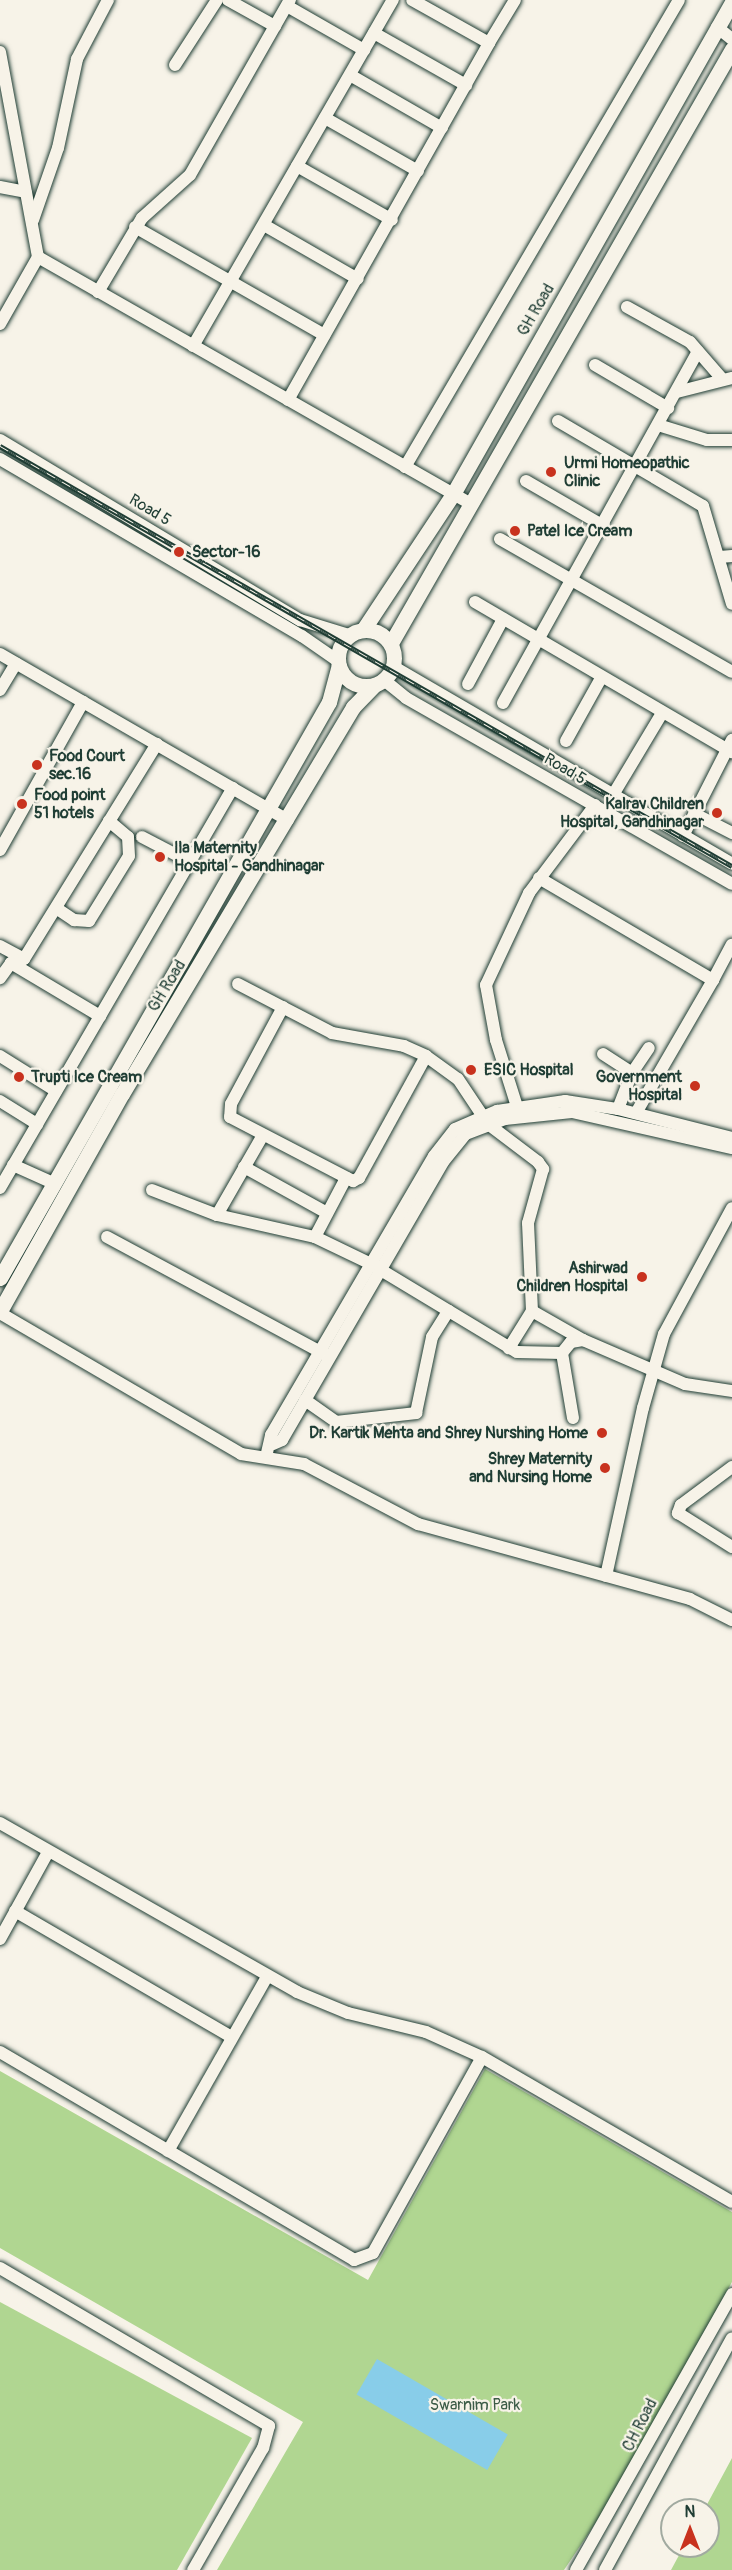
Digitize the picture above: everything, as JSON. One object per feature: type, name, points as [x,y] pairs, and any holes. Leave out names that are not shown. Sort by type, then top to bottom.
[{"type":"main road","name":"GH Road","points":[[356,632],[453,494],[732,2]]},
{"type":"main road","points":[[391,643],[379,632],[356,632],[340,647],[338,663],[348,680],[379,683],[394,667],[391,643],[732,49]]},
{"type":"main road","name":"GH Road","points":[[2,1269],[266,807],[329,702],[338,663]]},
{"type":"main road","name":"GH Road","points":[[0,1312],[122,1094],[353,707],[379,683]]},
{"type":"street","points":[[32,224],[58,147],[77,59],[108,0]]},
{"type":"street","points":[[175,65],[217,0]]},
{"type":"street","points":[[228,0],[275,26]]},
{"type":"street","points":[[193,346],[393,0]]},
{"type":"street","points":[[412,0],[489,43]]},
{"type":"street","points":[[288,400],[515,0]]},
{"type":"street","points":[[405,466],[679,0]]},
{"type":"street","points":[[98,292],[135,227],[185,182],[288,3],[364,50]]},
{"type":"street","points":[[717,27],[732,39]]},
{"type":"street","points":[[374,33],[466,85]]},
{"type":"street","points":[[0,52],[38,257],[0,324]]},
{"type":"street","points":[[350,75],[442,128]]},
{"type":"street","points":[[325,118],[418,171]]},
{"type":"street","points":[[297,166],[392,220]]},
{"type":"street","points":[[0,187],[26,192]]},
{"type":"street","points":[[264,225],[358,279]]},
{"type":"street","points":[[135,227],[230,279],[324,335]]},
{"type":"street","points":[[38,257],[470,503]]},
{"type":"street","points":[[627,307],[698,351],[728,379]]},
{"type":"street","points":[[503,703],[698,351]]},
{"type":"street","points":[[595,364],[668,408]]},
{"type":"street","points":[[677,392],[728,379]]},
{"type":"street","points":[[558,421],[636,464],[703,506],[726,557],[732,604]]},
{"type":"street","points":[[658,425],[707,440],[732,440]]},
{"type":"street","name":"Road 5","points":[[0,440],[300,620],[356,632]]},
{"type":"street","name":"Road 5","points":[[0,459],[302,636],[338,663]]},
{"type":"street","points":[[526,481],[602,525]]},
{"type":"street","points":[[500,539],[732,672]]},
{"type":"street","points":[[475,602],[662,713],[730,747],[683,836]]},
{"type":"street","points":[[468,684],[503,619]]},
{"type":"street","points":[[0,654],[286,819]]},
{"type":"street","points":[[0,690],[16,663]]},
{"type":"street","name":"Road 5","points":[[394,667],[732,864]]},
{"type":"street","points":[[566,741],[602,678]]},
{"type":"street","name":"Road 5","points":[[379,683],[732,884]]},
{"type":"street","points":[[0,850],[83,702]]},
{"type":"street","points":[[613,795],[662,713]]},
{"type":"street","points":[[0,978],[11,963],[24,959],[157,744]]},
{"type":"street","points":[[0,1188],[233,788]]},
{"type":"street","points":[[519,1112],[496,1040],[486,985],[539,879],[595,805]]},
{"type":"street","points":[[695,814],[732,833]]},
{"type":"street","points":[[56,908],[74,920],[89,921],[123,866],[129,856],[128,837],[109,821]]},
{"type":"street","points":[[142,837],[190,862]]},
{"type":"street","points":[[539,879],[713,980]]},
{"type":"street","points":[[636,1113],[732,945]]},
{"type":"street","points":[[0,946],[24,959]]},
{"type":"street","points":[[11,963],[100,1016]]},
{"type":"street","points":[[238,984],[332,1033],[404,1046],[426,1056],[458,1079],[485,1120],[543,1169],[528,1223],[532,1311],[509,1348]]},
{"type":"street","points":[[283,1007],[229,1110],[230,1117],[346,1178],[359,1178],[426,1056]]},
{"type":"street","points":[[618,1108],[632,1073],[649,1048]]},
{"type":"street","points":[[603,1054],[632,1073]]},
{"type":"street","points":[[0,1056],[57,1091]]},
{"type":"street","points":[[0,1101],[37,1124]]},
{"type":"street","points":[[273,1444],[271,1435],[325,1354],[376,1267],[440,1147],[456,1129],[565,1101],[618,1108],[732,1138]]},
{"type":"street","points":[[519,1112],[597,1115],[732,1148]]},
{"type":"street","points":[[217,1215],[263,1135]]},
{"type":"street","points":[[13,1165],[53,1183]]},
{"type":"street","points":[[244,1167],[327,1213]]},
{"type":"street","points":[[315,1237],[346,1178]]},
{"type":"street","points":[[152,1190],[217,1215],[315,1237],[376,1267],[509,1348],[532,1355],[562,1353],[571,1342],[583,1340]]},
{"type":"street","points":[[606,1576],[653,1368],[674,1310],[732,1208]]},
{"type":"street","points":[[107,1237],[325,1354]]},
{"type":"street","points":[[2,1269],[21,1276]]},
{"type":"street","points":[[305,1400],[336,1422],[416,1413],[432,1337],[448,1311]]},
{"type":"street","points":[[532,1311],[583,1340],[653,1368],[685,1384],[732,1391]]},
{"type":"street","points":[[0,1312],[227,1446],[266,1457],[304,1464],[417,1524],[690,1599],[732,1620]]},
{"type":"street","points":[[562,1353],[573,1418]]},
{"type":"street","points":[[266,1457],[273,1444],[282,1440],[305,1400],[325,1354]]},
{"type":"street","points":[[732,1467],[681,1504],[678,1513],[732,1546]]},
{"type":"street","points":[[0,1823],[267,1977],[348,2013],[426,2032],[482,2056],[732,2202]]},
{"type":"street","points":[[0,1939],[48,1852]]},
{"type":"street","points":[[15,1911],[230,2036]]},
{"type":"street","points":[[168,2151],[230,2036],[267,1977]]},
{"type":"street","points":[[0,2052],[354,2260],[365,2259],[482,2056]]},
{"type":"street","points":[[0,2268],[269,2426],[263,2448],[193,2570]]},
{"type":"street","name":"CH Road","points":[[576,2570],[732,2294]]},
{"type":"street","points":[[605,2570],[732,2338]]},
{"type":"green space","name":"Swarnim Park","points":[[485,2069],[732,2212],[732,2282],[617,2491],[564,2570],[217,2570],[303,2422],[0,2248],[0,2071],[368,2280]]},
{"type":"green space","points":[[0,2302],[252,2438],[177,2570],[0,2570]]},
{"type":"green space","points":[[732,2458],[732,2570],[671,2570],[678,2558],[720,2558],[720,2498],[710,2498]]},
{"type":"water","points":[[377,2359],[508,2434],[487,2470],[356,2395]]},
{"type":"railway","points":[[0,446],[732,866]]},
{"type":"place","name":"Urmi Homeopathic Clinic","points":[[551,472]]},
{"type":"place","name":"Patel Ice Cream","points":[[515,531]]},
{"type":"place","name":"Sector-16","points":[[179,552]]},
{"type":"place","name":"Food Court sec.16","points":[[37,765]]},
{"type":"place","name":"Food point 51 hotels","points":[[22,804]]},
{"type":"place","name":"Kalrav Children Hospital, Gandhinagar","points":[[717,813]]},
{"type":"place","name":"Ila Maternity Hospital - Gandhinagar","points":[[160,857]]},
{"type":"place","name":"ESIC Hospital","points":[[471,1070]]},
{"type":"place","name":"Trupti Ice Cream","points":[[19,1077]]},
{"type":"place","name":"Government Hospital","points":[[695,1086]]},
{"type":"place","name":"Ashirwad Children Hospital","points":[[642,1277]]},
{"type":"place","name":"Dr. Kartik Mehta and Shrey Nurshing Home","points":[[602,1433]]},
{"type":"place","name":"Shrey Maternity and Nursing Home","points":[[605,1468]]}]
